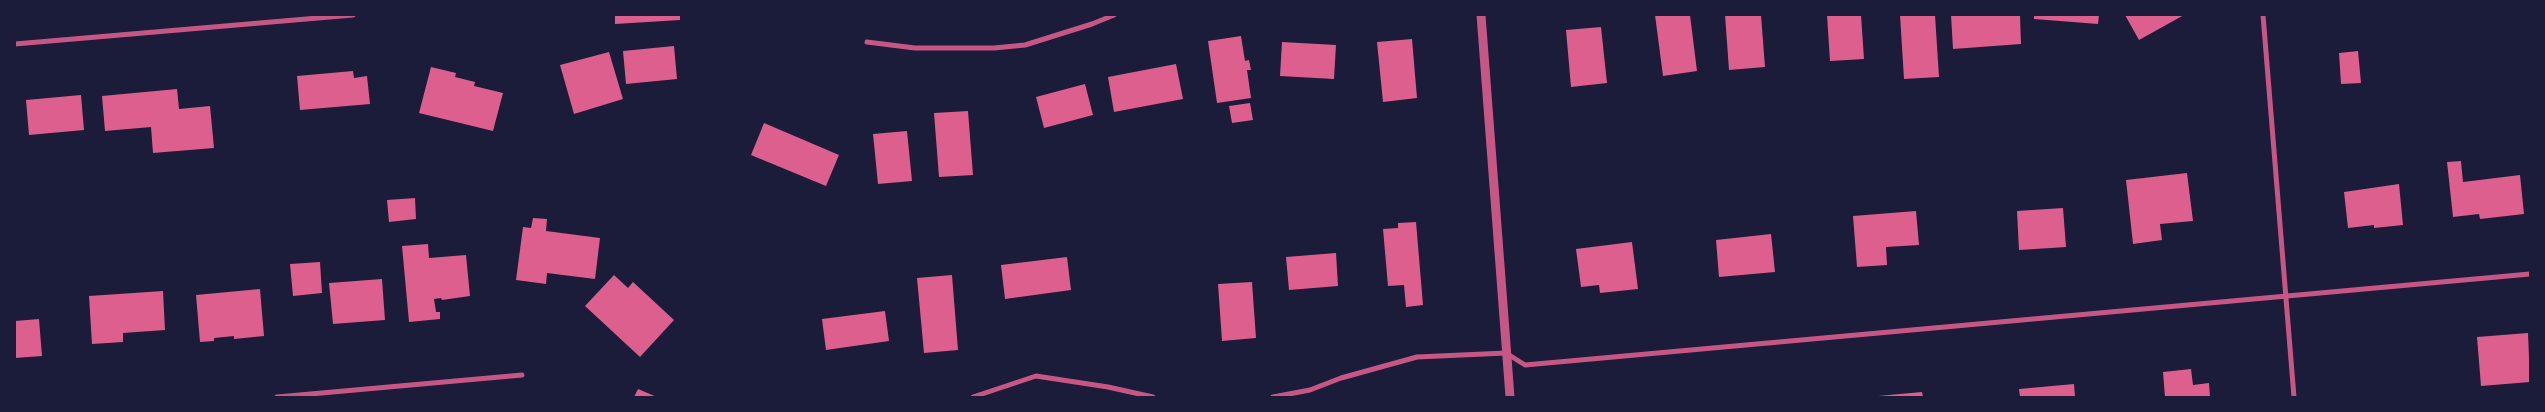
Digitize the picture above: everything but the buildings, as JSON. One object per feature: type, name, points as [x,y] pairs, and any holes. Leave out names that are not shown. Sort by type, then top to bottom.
[{"type":"street","points":[[15,44],[353,15]]},
{"type":"street","points":[[867,42],[915,48],[994,48],[1025,45],[1092,24],[1114,15]]},
{"type":"street","points":[[1481,15],[1510,397]]},
{"type":"street","points":[[2263,15],[2294,397]]},
{"type":"street","points":[[1273,397],[1310,390],[1369,369],[1418,357],[1506,353],[1525,364],[2530,274]]},
{"type":"street","points":[[277,397],[522,375]]},
{"type":"street","points":[[973,397],[1036,376],[1108,386],[1153,397]]}]
